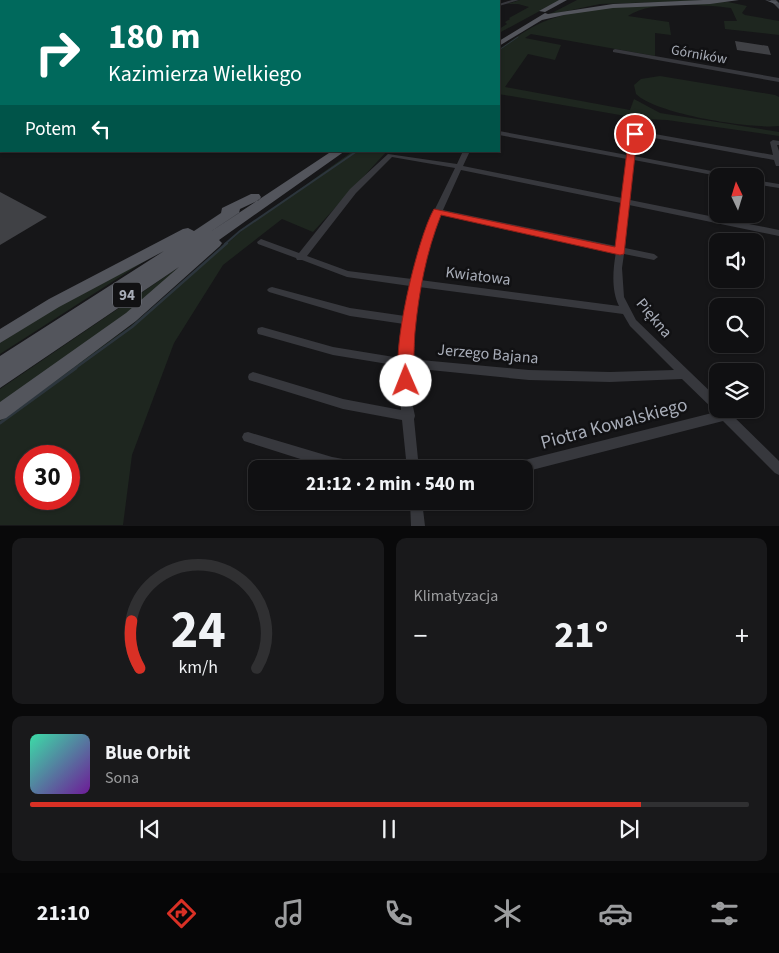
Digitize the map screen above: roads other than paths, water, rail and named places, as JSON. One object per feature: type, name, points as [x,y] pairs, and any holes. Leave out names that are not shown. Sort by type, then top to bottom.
[{"type":"main road","points":[[500,37],[564,0]]},
{"type":"main road","points":[[538,19],[576,8],[601,5],[736,0]]},
{"type":"main road","points":[[500,43],[538,19],[572,1]]},
{"type":"main road","name":"94","points":[[0,380],[254,203],[324,152]]},
{"type":"main road","name":"94","points":[[0,366],[254,203],[338,152]]},
{"type":"main road","points":[[0,337],[112,270],[254,203]]},
{"type":"main road","points":[[0,412],[131,317],[254,203]]},
{"type":"street","points":[[500,5],[517,0]]},
{"type":"street","name":"Górników","points":[[615,51],[779,80]]},
{"type":"street","points":[[500,133],[709,173]]},
{"type":"street","name":"Piękna","points":[[709,398],[648,339],[624,310],[618,297],[617,285],[620,252],[633,135],[638,134],[778,161]]},
{"type":"street","points":[[778,161],[773,142],[779,143]]},
{"type":"street","points":[[412,460],[405,363],[414,284],[426,240],[466,152]]},
{"type":"street","points":[[300,258],[352,191],[390,155],[459,167],[779,233]]},
{"type":"street","points":[[764,184],[779,186]]},
{"type":"street","points":[[438,211],[620,252],[654,257]]},
{"type":"street","name":"Kwiatowa","points":[[261,242],[347,274],[624,310]]},
{"type":"street","points":[[272,290],[350,312],[410,322]]},
{"type":"street","name":"Jerzego Bajana","points":[[262,331],[333,351],[405,363],[530,375],[610,377],[684,374]]},
{"type":"street","points":[[253,377],[343,404],[409,416]]},
{"type":"street","name":"Piotra Kowalskiego","points":[[533,463],[709,413]]},
{"type":"street","name":"Piękna","points":[[729,418],[779,469]]},
{"type":"street","points":[[248,437],[320,460]]},
{"type":"street","points":[[417,510],[418,526]]},
{"type":"waterway","points":[[500,49],[518,37]]},
{"type":"waterway","points":[[225,244],[240,231],[356,152]]},
{"type":"waterway","points":[[74,369],[132,327],[227,243]]},
{"type":"waterway","points":[[0,423],[76,368]]}]
